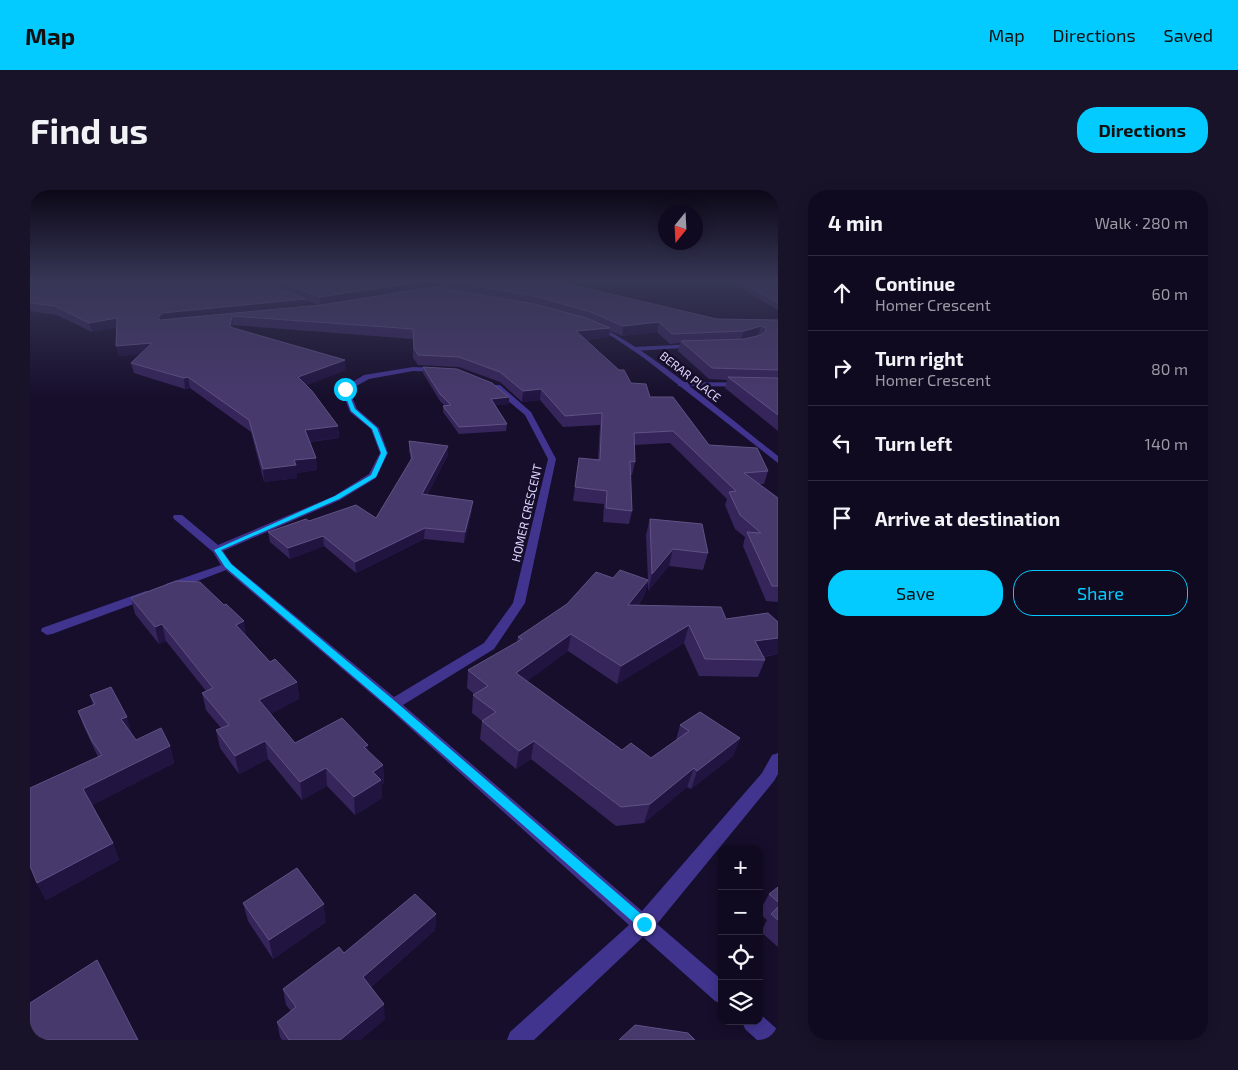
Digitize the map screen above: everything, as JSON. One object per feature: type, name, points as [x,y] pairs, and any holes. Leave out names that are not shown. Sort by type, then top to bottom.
[{"type":"street","name":"BERAR PLACE","points":[[587,324],[616,336],[634,348],[778,460]]},
{"type":"street","points":[[634,348],[702,346]]},
{"type":"street","points":[[217,550],[337,498],[373,476],[384,453],[375,428],[352,410],[345,389],[367,377],[413,369],[449,370]]},
{"type":"street","name":"HOMER CRESCENT","points":[[393,704],[489,646],[518,603],[552,459],[528,414],[496,386],[488,383]]},
{"type":"street","points":[[681,384],[778,385]]},
{"type":"street","points":[[178,517],[217,550],[228,566],[393,704],[718,990]]},
{"type":"street","points":[[47,631],[228,566]]},
{"type":"street","points":[[518,1040],[644,924],[768,778],[778,759]]},
{"type":"street","points":[[757,1025],[774,1040]]},
{"type":"building","points":[[82,320],[108,320],[89,323]]},
{"type":"building","points":[[117,320],[231,320],[230,327],[345,360],[298,377],[312,391],[338,426],[305,430],[316,458],[294,460],[296,465],[263,469],[249,420],[188,377],[184,378],[131,363],[152,343],[116,346]]},
{"type":"building","points":[[283,320],[590,320],[610,328],[576,331],[619,370],[624,370],[631,383],[646,384],[650,397],[673,397],[709,445],[757,448],[768,471],[744,473],[778,498],[778,586],[772,586],[747,532],[761,533],[740,515],[729,492],[736,491],[673,431],[634,433],[635,462],[630,461],[632,511],[606,508],[607,491],[575,487],[579,458],[600,460],[602,413],[565,416],[541,389],[523,391],[500,372],[459,357],[418,355],[414,348],[413,329]]},
{"type":"building","points":[[609,320],[778,320],[778,370],[712,368],[681,341],[744,339],[761,335],[766,331],[766,328],[761,326],[744,331],[672,334],[659,322],[623,326]]},
{"type":"building","points":[[423,367],[457,369],[492,383],[509,397],[491,399],[507,424],[459,427],[443,406],[451,405],[440,394]]},
{"type":"building","points":[[728,377],[778,378],[778,415]]},
{"type":"building","points":[[409,441],[448,446],[422,494],[473,501],[465,532],[425,528],[355,562],[323,536],[288,548],[268,532],[306,519],[309,521],[356,505],[376,518],[412,458]]},
{"type":"building","points":[[650,519],[702,524],[708,553],[673,549],[652,574]]},
{"type":"building","points":[[620,570],[648,580],[628,605],[721,607],[726,619],[768,613],[778,622],[778,638],[755,641],[765,660],[705,659],[689,625],[621,666],[571,634],[516,673],[622,750],[631,743],[651,758],[689,731],[680,725],[700,712],[740,738],[697,771],[694,768],[650,804],[621,807],[534,741],[519,751],[482,721],[496,712],[473,695],[488,686],[468,670],[522,639],[518,637],[567,604],[596,572],[613,578]]},
{"type":"building","points":[[176,581],[200,582],[244,621],[236,625],[270,662],[275,659],[297,682],[259,700],[295,743],[342,718],[368,745],[364,747],[383,765],[373,772],[381,780],[354,797],[326,768],[300,782],[265,741],[235,756],[216,730],[229,725],[202,693],[213,688],[162,624],[155,627],[131,598]]},
{"type":"building","points":[[111,687],[127,717],[121,719],[136,740],[161,728],[170,746],[83,789],[113,843],[37,883],[30,866],[30,788],[102,755],[92,741],[78,711],[95,704],[90,695]]},
{"type":"building","points":[[297,868],[324,904],[269,940],[243,903]]},
{"type":"building","points":[[778,887],[778,902],[769,894]]},
{"type":"building","points":[[415,894],[436,914],[363,977],[384,1004],[340,1040],[289,1040],[277,1022],[296,1007],[283,989],[339,947],[344,953]]},
{"type":"building","points":[[778,907],[778,920],[771,914]]},
{"type":"building","points":[[97,960],[138,1040],[30,1040],[30,1003]]},
{"type":"building","points":[[635,1025],[688,1033],[695,1040],[619,1040]]},
{"type":"route","points":[[345,389],[352,410],[375,428],[384,453],[373,476],[337,498],[217,550],[228,566],[393,704],[644,924]]}]
